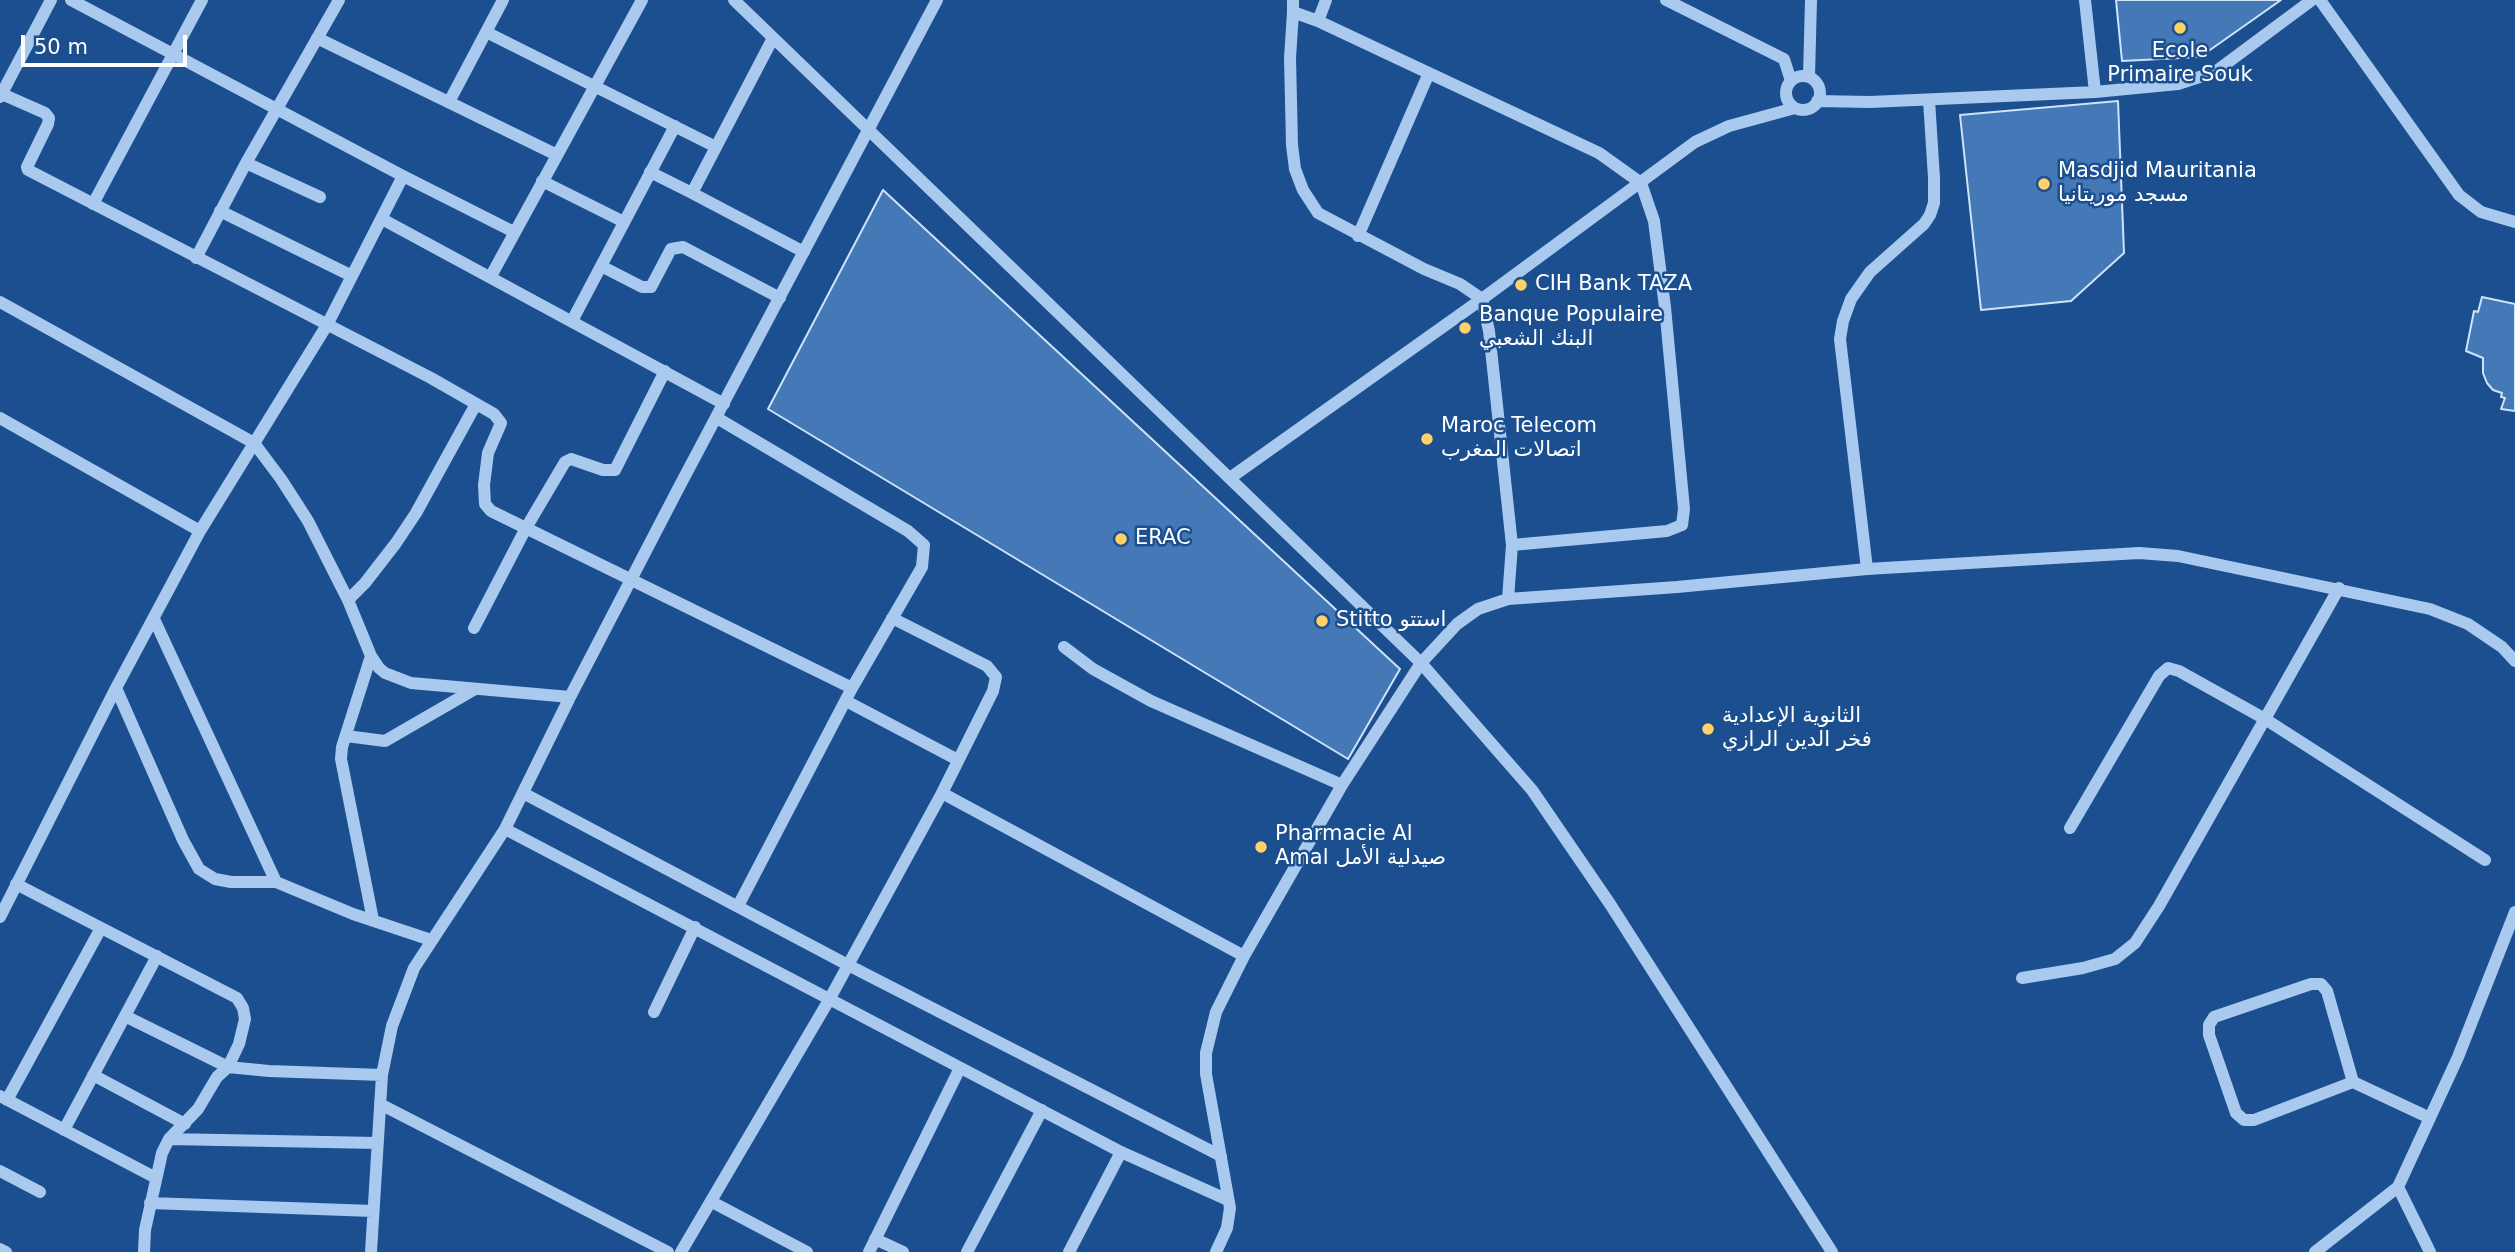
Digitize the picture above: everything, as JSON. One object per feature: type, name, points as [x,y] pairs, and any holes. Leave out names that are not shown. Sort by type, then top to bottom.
[{"type":"street","points":[[51,0],[1,96],[47,115],[48,124],[27,167],[28,170],[431,378],[494,414],[501,423],[486,461],[485,504],[491,511],[852,688]]},
{"type":"street","points":[[71,0],[514,232]]},
{"type":"street","points":[[93,204],[202,0]]},
{"type":"street","points":[[196,258],[246,163],[339,0]]},
{"type":"street","points":[[449,102],[503,0]]},
{"type":"street","points":[[491,276],[642,0]]},
{"type":"street","points":[[734,0],[1421,663],[1532,790],[1610,904],[1832,1252]]},
{"type":"street","points":[[371,1252],[382,1075],[392,1026],[414,968],[467,891],[505,829],[570,697],[937,0]]},
{"type":"street","points":[[1318,21],[1326,0]]},
{"type":"street","points":[[1666,0],[1784,59],[1791,81]]},
{"type":"street","points":[[1809,77],[1811,0]]},
{"type":"street","points":[[2085,0],[2095,92]]},
{"type":"street","points":[[1230,478],[1482,299],[1695,142],[1729,125],[1795,108],[1805,110],[1817,102],[2095,92],[2178,84],[2215,72],[2312,0]]},
{"type":"street","points":[[2320,0],[2459,195],[2481,212],[2515,222]]},
{"type":"street","points":[[1508,598],[1512,545],[1489,331],[1482,299],[1460,284],[1318,214],[1303,190],[1292,145],[1290,98],[1293,6],[1318,21],[1599,153],[1641,183],[1654,221],[1665,307],[1684,509],[1682,525],[1667,531],[1512,545]]},
{"type":"street","points":[[486,32],[716,147]]},
{"type":"street","points":[[317,38],[557,155]]},
{"type":"street","points":[[692,192],[773,38]]},
{"type":"street","points":[[1358,236],[1429,74]]},
{"type":"street","points":[[1795,108],[1786,97],[1786,89],[1791,81],[1799,76],[1809,77],[1817,85],[1817,102]]},
{"type":"street","points":[[1867,569],[1840,339],[1851,299],[1870,272],[1924,224],[1930,215],[1934,204],[1934,178],[1929,100]]},
{"type":"street","points":[[572,321],[675,126]]},
{"type":"street","points":[[246,163],[320,197]]},
{"type":"street","points":[[650,172],[804,252]]},
{"type":"street","points":[[0,917],[116,688],[200,531],[327,325],[403,176]]},
{"type":"street","points":[[542,181],[624,222]]},
{"type":"street","points":[[220,211],[352,276]]},
{"type":"street","points":[[382,219],[724,404]]},
{"type":"street","points":[[601,266],[642,287],[651,287],[671,249],[683,247],[780,298]]},
{"type":"street","points":[[0,302],[254,443],[308,521],[348,600],[372,656],[379,668],[386,673],[411,683],[570,697]]},
{"type":"street","points":[[474,628],[526,528],[569,459],[603,470],[615,470],[665,371]]},
{"type":"street","points":[[348,600],[372,575],[416,513],[476,404]]},
{"type":"street","points":[[0,418],[200,531]]},
{"type":"street","points":[[717,418],[908,531],[924,545],[922,567],[852,688],[738,906]]},
{"type":"street","points":[[1216,1252],[1223,1240],[1229,1219],[1206,1074],[1206,1052],[1216,1012],[1244,956],[1342,785],[1421,663],[1457,624],[1478,609],[1508,598],[1664,588],[1867,569],[2139,553],[2178,556],[2430,609],[2468,624],[2502,647],[2515,661]]},
{"type":"street","points":[[2022,978],[2082,968],[2115,959],[2135,943],[2159,906],[2339,588]]},
{"type":"street","points":[[681,1252],[829,1000],[942,793],[993,691],[996,677],[987,666],[892,618]]},
{"type":"street","points":[[154,620],[276,882]]},
{"type":"street","points":[[1064,647],[1093,669],[1151,701],[1342,785]]},
{"type":"street","points":[[372,656],[341,759],[373,920]]},
{"type":"street","points":[[2070,828],[2159,676],[2168,668],[2179,671],[2265,719],[2486,860]]},
{"type":"street","points":[[116,688],[183,841],[199,869],[215,879],[231,882],[276,882],[431,940]]},
{"type":"street","points":[[346,736],[373,741],[394,738],[476,688]]},
{"type":"street","points":[[846,701],[958,760]]},
{"type":"street","points":[[523,793],[848,965],[1221,1156]]},
{"type":"street","points":[[942,793],[1244,956]]},
{"type":"street","points":[[505,829],[1121,1152],[1228,1200]]},
{"type":"street","points":[[16,884],[226,991],[241,1002],[245,1020],[228,1067],[217,1077],[198,1109],[169,1139],[162,1153],[145,1230],[144,1252]]},
{"type":"street","points":[[2315,1252],[2398,1187],[2458,1057],[2515,912]]},
{"type":"street","points":[[654,1012],[695,927]]},
{"type":"street","points":[[101,928],[4,1098],[156,1178]]},
{"type":"street","points":[[64,1130],[157,956]]},
{"type":"street","points":[[2353,1082],[2327,991],[2321,984],[2311,984],[2214,1017],[2209,1025],[2208,1035],[2236,1113],[2244,1120],[2254,1120],[2353,1082],[2430,1118]]},
{"type":"street","points":[[125,1016],[228,1067],[382,1075]]},
{"type":"street","points":[[869,1252],[960,1068]]},
{"type":"street","points":[[93,1076],[185,1124]]},
{"type":"street","points":[[380,1104],[668,1252]]},
{"type":"street","points":[[967,1252],[1042,1110]]},
{"type":"street","points":[[169,1139],[377,1143]]},
{"type":"street","points":[[1069,1252],[1121,1152]]},
{"type":"street","points":[[0,1171],[40,1192]]},
{"type":"street","points":[[2398,1187],[2430,1252]]},
{"type":"street","points":[[712,1202],[807,1252]]},
{"type":"street","points":[[150,1203],[373,1211]]},
{"type":"street","points":[[875,1239],[903,1252]]},
{"type":"street","points":[[0,1249],[6,1252]]},
{"type":"building","name":"Ecole Primaire Souk","points":[[2116,0],[2281,0],[2200,57],[2122,61]]},
{"type":"building","name":"Masdjid Mauritania مسجد موريتانيا","points":[[2118,101],[2124,253],[2071,301],[1981,310],[1960,115]]},
{"type":"building","name":"ERAC","points":[[883,190],[1400,669],[1348,759],[768,409]]},
{"type":"building","points":[[2482,297],[2515,304],[2515,411],[2501,409],[2505,398],[2487,383],[2483,373],[2483,358],[2466,351],[2474,311],[2478,312]]},
{"type":"place","name":"Ecole Primaire Souk","points":[[2180,28]]},
{"type":"place","name":"Masdjid Mauritania مسجد موريتانيا","points":[[2044,184]]},
{"type":"place","name":"CIH Bank TAZA","points":[[1521,285]]},
{"type":"place","name":"Banque Populaire البنك الشعبي","points":[[1465,328]]},
{"type":"place","name":"Maroc Telecom اتصالات المغرب","points":[[1427,439]]},
{"type":"place","name":"ERAC","points":[[1121,539]]},
{"type":"place","name":"Stitto استتو","points":[[1322,621]]},
{"type":"place","name":"الثانوية الإعدادية فخر الدين الرازي","points":[[1708,729]]},
{"type":"place","name":"Pharmacie Al Amal صيدلية الأمل","points":[[1261,847]]}]
